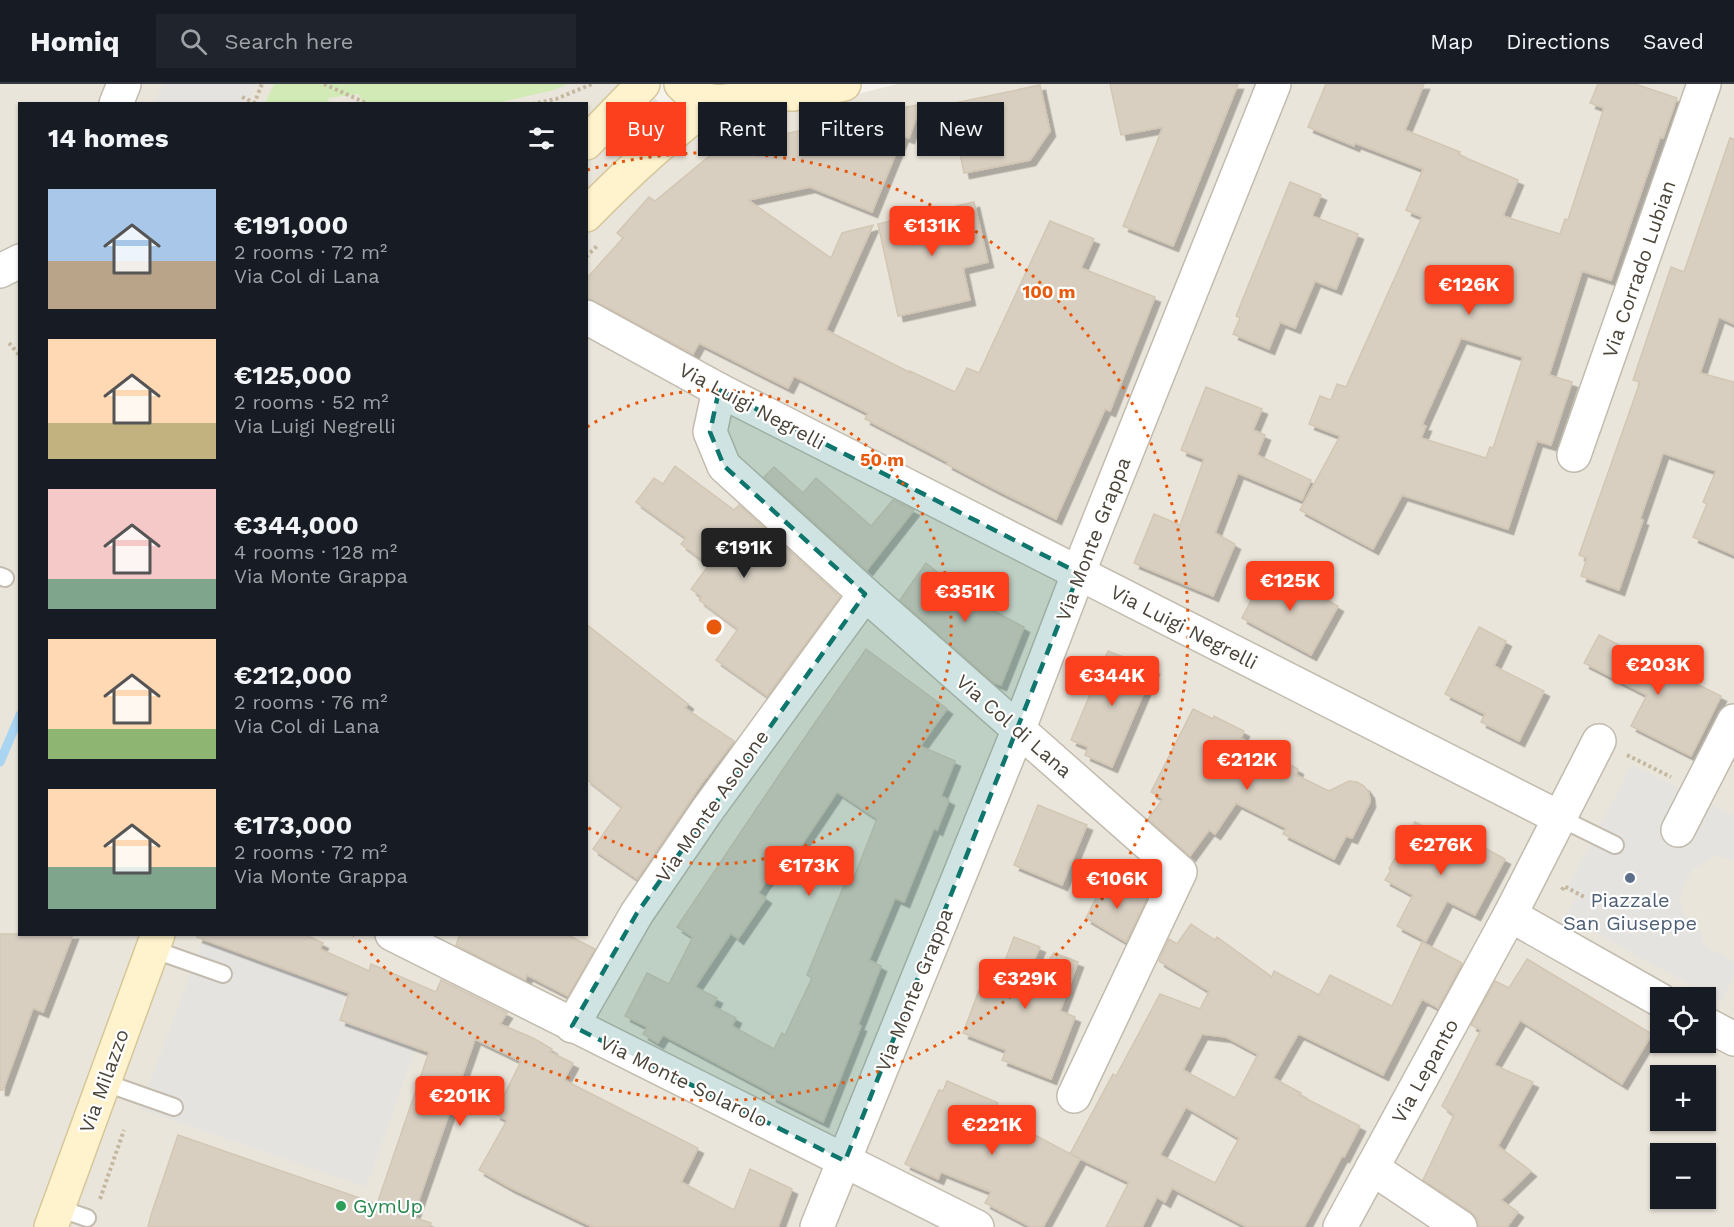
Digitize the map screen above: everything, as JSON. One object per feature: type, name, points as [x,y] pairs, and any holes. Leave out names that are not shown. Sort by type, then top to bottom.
[{"type":"main road","points":[[588,140],[599,121],[643,84]]},
{"type":"main road","points":[[681,84],[690,93],[713,102],[736,99],[751,88],[793,94],[844,84]]},
{"type":"main road","points":[[594,228],[627,174],[698,113]]},
{"type":"main road","name":"Via Milazzo","points":[[65,1218],[103,1082],[155,942]]},
{"type":"street","name":"Via Monte Grappa","points":[[817,1227],[1018,731],[1274,84]]},
{"type":"street","name":"Via Corrado Lubian","points":[[1574,455],[1704,84]]},
{"type":"street","points":[[0,246],[18,244]]},
{"type":"street","points":[[0,271],[18,262]]},
{"type":"street","name":"Via Luigi Negrelli","points":[[588,318],[719,390],[1560,818]]},
{"type":"street","name":"Via Col di Lana","points":[[719,390],[710,432],[724,466],[864,594],[1180,873],[1074,1096]]},
{"type":"street","name":"Via Monte Asolone","points":[[573,1026],[637,913],[706,812],[864,594]]},
{"type":"street","points":[[1678,830],[1734,721]]},
{"type":"street","points":[[1599,741],[1510,915],[1650,994]]},
{"type":"street","name":"Via Lepanto","points":[[1340,1227],[1510,915]]},
{"type":"street","name":"Via Monte Solarolo","points":[[396,936],[977,1227]]},
{"type":"street","points":[[1716,1029],[1734,1039]]},
{"type":"street","points":[[1372,1168],[1460,1227]]},
{"type":"lane","points":[[1560,818],[1615,845]]},
{"type":"lane","points":[[155,942],[223,974]]},
{"type":"lane","points":[[103,1082],[174,1107]]},
{"type":"path","points":[[254,102],[262,84]]},
{"type":"path","points":[[324,84],[364,102]]},
{"type":"path","points":[[542,102],[556,99],[592,84]]},
{"type":"path","points":[[242,97],[252,102]]},
{"type":"path","points":[[588,250],[594,228]]},
{"type":"path","points":[[9,343],[18,354]]},
{"type":"path","points":[[1599,741],[1701,786]]},
{"type":"path","points":[[1559,895],[1564,886],[1586,898]]},
{"type":"highlighted area","points":[[719,390],[1079,573],[845,1161],[572,1026],[637,913],[865,594],[724,466],[710,432]]},
{"type":"shaded area","points":[[0,84],[642,84],[659,102],[606,102],[606,156],[686,156],[686,131],[693,139],[698,138],[698,156],[787,156],[787,112],[799,109],[799,156],[905,156],[905,102],[825,102],[898,84],[1734,84],[1734,1227],[0,1227]]},
{"type":"shaded area","points":[[163,84],[255,84],[247,102],[154,102]]},
{"type":"shaded area","name":"Piazzale San Giuseppe","points":[[1632,765],[1734,815],[1734,860],[1715,856],[1692,870],[1683,886],[1680,899],[1683,913],[1703,935],[1701,943],[1734,962],[1734,975],[1721,1002],[1716,999],[1716,987],[1694,987],[1565,916],[1577,896],[1566,890]]},
{"type":"shaded area","points":[[202,942],[347,993],[338,1016],[417,1045],[366,1187],[140,1109]]},
{"type":"green space","points":[[274,84],[568,84],[554,90],[501,102],[362,102],[359,94],[328,98],[329,102],[265,102]]},
{"type":"building","points":[[1110,84],[1238,84],[1173,246],[1123,226],[1163,127],[1121,135]]},
{"type":"building","points":[[1326,84],[1424,84],[1405,130],[1460,152],[1459,155],[1518,180],[1503,216],[1560,234],[1565,219],[1568,220],[1604,108],[1590,103],[1598,84],[1635,84],[1677,98],[1663,138],[1660,137],[1611,280],[1582,271],[1549,375],[1572,382],[1551,445],[1537,441],[1508,529],[1402,495],[1373,549],[1300,510],[1340,436],[1309,424],[1320,396],[1331,400],[1337,384],[1346,387],[1422,217],[1406,210],[1423,169],[1355,143],[1354,146],[1308,127]],"holes":[[[1461,338],[1523,357],[1493,448],[1490,447],[1486,458],[1421,438],[1426,426],[1422,425]]]},
{"type":"building","points":[[1040,85],[1050,131],[1030,160],[964,173],[961,156],[1004,156],[1004,102],[959,102]]},
{"type":"building","points":[[917,105],[917,115],[909,138],[905,137],[905,108]]},
{"type":"building","points":[[799,131],[799,156],[895,156],[872,212],[810,187],[748,200],[831,258],[842,233],[873,225],[826,330],[911,373],[910,371],[955,392],[967,368],[979,373],[1050,221],[1094,239],[1081,268],[1155,297],[1110,411],[1105,409],[1056,519],[947,464],[948,462],[865,419],[868,413],[794,376],[788,388],[699,343],[693,354],[588,299],[588,277],[623,238],[617,233],[649,197],[655,201],[710,156],[787,156],[787,133]]},
{"type":"building","points":[[1730,138],[1734,139],[1734,324],[1719,317],[1700,373],[1734,382],[1734,555],[1693,537],[1707,504],[1703,502],[1716,471],[1663,453],[1619,590],[1581,576],[1587,558],[1579,555],[1640,382],[1633,380],[1671,267],[1684,272]]},
{"type":"building","points":[[1290,182],[1321,195],[1312,216],[1358,234],[1336,289],[1315,281],[1295,328],[1280,322],[1269,349],[1233,334],[1240,318],[1236,316]]},
{"type":"building","points":[[974,202],[988,262],[963,268],[970,300],[898,316],[878,224]]},
{"type":"building","points":[[1206,387],[1262,409],[1253,430],[1265,435],[1257,455],[1311,480],[1302,500],[1238,473],[1215,533],[1235,544],[1213,596],[1134,563],[1154,514],[1180,525],[1204,459],[1181,450]]},
{"type":"building","points":[[675,466],[734,510],[739,505],[840,597],[767,696],[716,660],[738,629],[699,600],[702,597],[691,589],[709,565],[681,544],[686,538],[636,502],[654,478],[663,484]]},
{"type":"building","points":[[774,467],[803,493],[816,478],[871,526],[893,500],[914,510],[867,570],[764,477]]},
{"type":"building","points":[[926,563],[961,591],[963,588],[994,611],[1024,627],[1001,685],[993,682],[900,600]]},
{"type":"building","points":[[1268,568],[1338,606],[1311,655],[1242,618]]},
{"type":"building","points":[[588,626],[688,704],[685,708],[734,741],[702,783],[637,879],[593,849],[622,807],[588,781]]},
{"type":"building","points":[[1479,627],[1506,641],[1494,666],[1544,691],[1519,741],[1481,722],[1485,714],[1445,694]]},
{"type":"building","points":[[1599,635],[1721,696],[1691,756],[1631,726],[1647,695],[1584,663]]},
{"type":"building","points":[[866,649],[947,709],[920,746],[955,761],[941,796],[949,800],[937,830],[934,828],[904,902],[895,898],[869,960],[881,966],[858,1025],[861,1026],[823,1122],[771,1096],[772,1093],[663,1035],[658,1043],[643,1034],[647,1027],[625,1016],[647,973],[669,984],[693,937],[677,927]],"holes":[[[837,792],[877,819],[851,885],[845,883],[807,975],[812,978],[785,1035],[782,1033],[774,1049],[732,1026],[736,1018],[713,1006],[717,998],[695,987],[731,933],[738,939],[766,898],[758,893],[772,872],[787,851],[794,856]]]},
{"type":"building","points":[[1108,651],[1154,669],[1112,767],[1085,755],[1088,747],[1071,740]]},
{"type":"building","points":[[1193,709],[1213,719],[1214,716],[1244,731],[1241,738],[1298,769],[1296,775],[1329,791],[1349,781],[1364,786],[1369,793],[1370,802],[1352,838],[1346,836],[1334,859],[1283,834],[1286,828],[1236,803],[1215,834],[1209,830],[1190,856],[1148,819],[1163,799],[1151,792]]},
{"type":"building","points":[[1038,805],[1087,825],[1062,885],[1014,865]]},
{"type":"building","points":[[1415,822],[1444,837],[1448,828],[1505,859],[1475,915],[1447,901],[1426,941],[1397,926],[1413,895],[1385,880]]},
{"type":"building","points":[[1120,881],[1147,898],[1126,942],[1086,918],[1104,882],[1115,889]]},
{"type":"building","points":[[1191,924],[1215,940],[1217,937],[1272,977],[1274,971],[1319,995],[1330,975],[1392,1006],[1422,942],[1462,963],[1438,1008],[1422,999],[1383,1075],[1299,1034],[1297,1036],[1273,1078],[1301,1093],[1299,1095],[1360,1126],[1304,1227],[1247,1227],[1172,1188],[1165,1202],[1157,1197],[1142,1227],[1106,1227],[1129,1182],[1070,1154],[1113,1074],[1116,1076],[1160,994],[1200,1009],[1209,991],[1159,961],[1169,939],[1177,944]],"holes":[[[1202,1034],[1226,1037],[1258,1054],[1235,1098],[1183,1070]],[[1186,1107],[1239,1138],[1215,1183],[1160,1155]]]},
{"type":"building","points":[[0,934],[72,936],[43,1012],[33,1008],[3,1090],[0,1090]]},
{"type":"building","points":[[308,936],[323,943],[320,949],[369,971],[371,964],[436,992],[441,980],[507,1013],[500,1024],[533,1038],[552,1049],[550,1052],[573,1063],[564,1080],[698,1148],[681,1182],[734,1210],[750,1169],[792,1189],[778,1227],[593,1227],[479,1170],[507,1120],[495,1114],[521,1061],[475,1039],[413,1217],[431,1223],[430,1227],[148,1227],[178,1135],[377,1204],[429,1052],[340,1020],[349,993],[197,937]]},
{"type":"building","points":[[459,936],[570,936],[595,949],[568,996],[527,975],[525,980],[456,945]]},
{"type":"building","points":[[1014,937],[1040,947],[1029,972],[1038,977],[1054,953],[1078,962],[1060,1011],[1075,1017],[1051,1079],[1002,1060],[1006,1050],[963,1033],[987,969],[1000,974]]},
{"type":"building","points":[[1527,959],[1650,1033],[1650,1037],[1622,1084],[1520,1020],[1494,1065],[1533,1082],[1498,1146],[1531,1171],[1501,1200],[1518,1212],[1507,1227],[1479,1227],[1477,1218],[1470,1211],[1423,1180],[1454,1115],[1442,1106],[1481,1030],[1471,1025],[1495,981],[1509,988]]},
{"type":"building","points":[[947,1081],[998,1103],[994,1113],[1080,1159],[1043,1227],[1031,1227],[985,1203],[991,1192],[941,1172],[938,1179],[905,1164],[939,1090],[943,1091]]},
{"type":"waterway","points":[[0,762],[18,720]]},
{"type":"place","name":"Piazzale San Giuseppe","points":[[1630,878]]},
{"type":"place","name":"GymUp","points":[[341,1206]]}]
